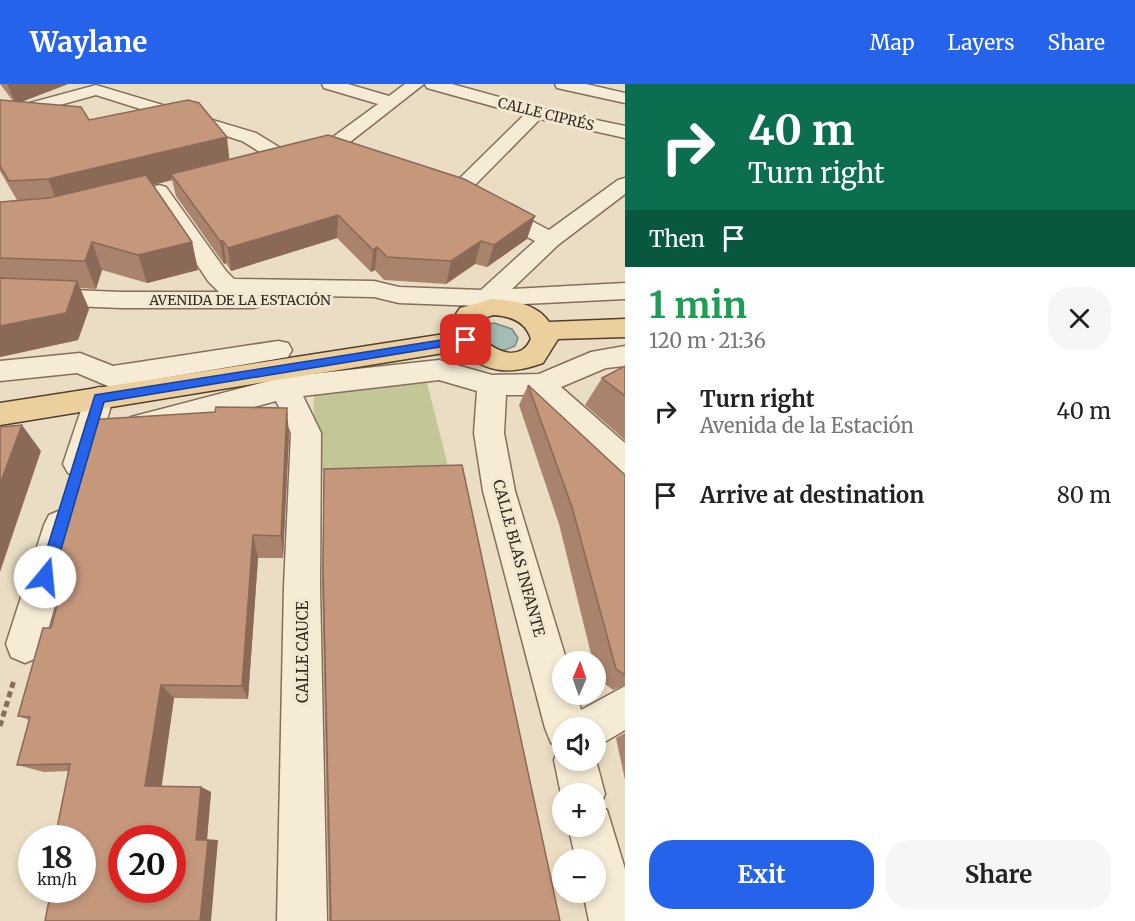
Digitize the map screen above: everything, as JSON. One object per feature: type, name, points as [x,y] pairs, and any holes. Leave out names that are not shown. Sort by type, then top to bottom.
[{"type":"main road","points":[[486,305],[505,307],[528,315],[543,331],[545,340],[542,348],[535,355],[524,360],[497,360],[484,355],[466,340],[462,331],[463,322],[469,315],[486,305]]},
{"type":"main road","points":[[543,331],[625,328]]},
{"type":"main road","points":[[0,414],[466,340]]},
{"type":"street","points":[[330,84],[391,102]]},
{"type":"street","points":[[256,169],[329,149],[416,84]]},
{"type":"street","name":"CALLE CIPRÉS","points":[[433,84],[536,112],[625,132]]},
{"type":"street","points":[[563,84],[625,98]]},
{"type":"street","points":[[2,116],[102,87],[249,137],[288,161]]},
{"type":"street","points":[[469,180],[536,112]]},
{"type":"street","points":[[329,149],[351,156]]},
{"type":"street","points":[[486,305],[550,240],[625,184]]},
{"type":"street","points":[[447,188],[550,240]]},
{"type":"street","points":[[159,192],[217,276],[228,287],[374,289],[399,295],[486,305],[625,291]]},
{"type":"street","name":"AVENIDA DE LA ESTACIÓN","points":[[0,295],[121,300],[461,301],[486,305]]},
{"type":"street","points":[[0,370],[80,363],[110,377],[278,350]]},
{"type":"street","points":[[120,431],[284,388],[439,370],[492,385],[542,384],[601,358],[625,356]]},
{"type":"street","points":[[542,384],[557,403],[625,461]]},
{"type":"street","name":"CALLE BLAS INFANTE","points":[[492,385],[489,433],[499,491],[563,717]]},
{"type":"street","name":"CALLE CAUCE","points":[[284,388],[306,433],[302,921]]},
{"type":"street","points":[[25,644],[99,398]]},
{"type":"street","points":[[606,718],[625,706]]},
{"type":"street","points":[[594,837],[614,921]]},
{"type":"path","points":[[0,726],[25,644]]},
{"type":"green space","points":[[427,383],[449,470],[313,472],[314,387]]},
{"type":"water","points":[[494,323],[512,329],[518,338],[515,346],[505,350],[491,349],[477,333],[482,325]]},
{"type":"building","points":[[0,100],[81,107],[89,120],[188,100],[199,103],[227,137],[48,179],[9,181],[0,166]]},
{"type":"building","points":[[328,135],[464,179],[535,216],[494,245],[481,241],[451,261],[387,257],[377,247],[373,250],[338,215],[228,248],[223,241],[220,241],[171,174]]},
{"type":"building","points":[[146,175],[192,242],[138,255],[92,242],[85,261],[0,258],[0,202],[49,198]]},
{"type":"building","points":[[0,278],[77,281],[66,313],[0,326]]},
{"type":"building","points":[[625,366],[625,396],[602,378]]},
{"type":"building","points":[[528,385],[625,475],[625,675],[616,669],[572,507]]},
{"type":"building","points":[[216,407],[287,408],[281,536],[253,535],[242,686],[161,685],[145,786],[201,787],[196,840],[208,840],[200,921],[45,921],[48,903],[96,903],[96,825],[58,825],[70,764],[17,765],[30,717],[18,716],[43,628],[51,628],[68,565],[44,565],[87,420],[215,412]]},
{"type":"building","points":[[22,425],[0,484],[0,427]]},
{"type":"building","points":[[462,465],[552,884],[552,903],[556,903],[560,921],[331,921],[323,568],[324,469]]},
{"type":"route","points":[[45,577],[99,398],[466,340]]}]
